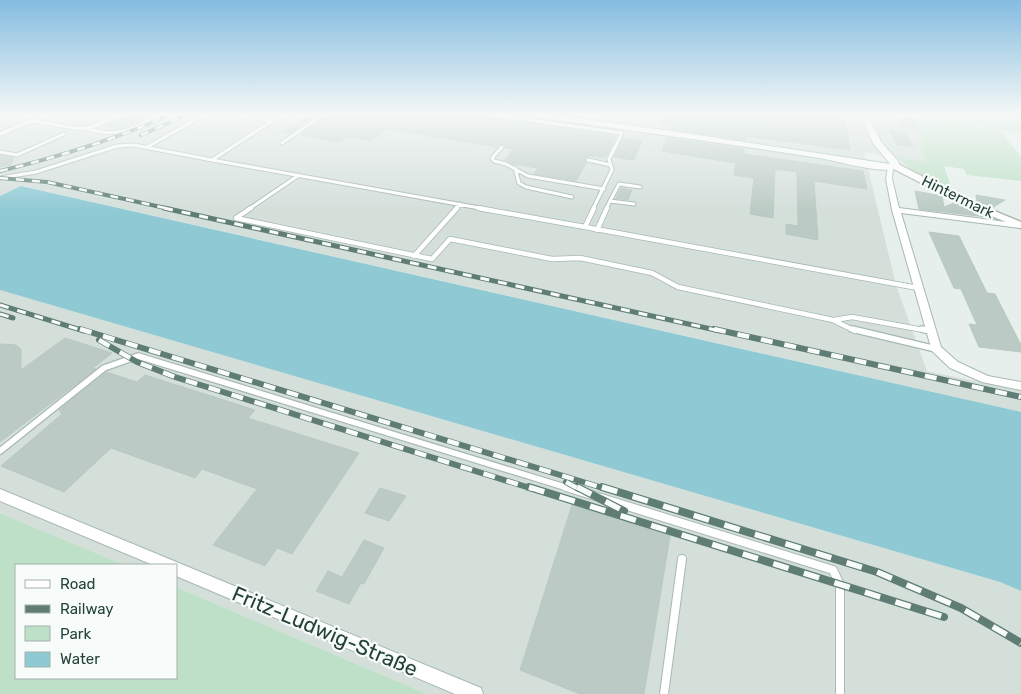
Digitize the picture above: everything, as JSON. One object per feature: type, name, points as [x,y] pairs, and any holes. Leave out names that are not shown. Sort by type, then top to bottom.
[{"type":"main road","points":[[772,147],[892,165]]},
{"type":"main road","points":[[874,161],[876,147]]},
{"type":"main road","points":[[880,147],[892,165]]},
{"type":"street","points":[[874,161],[889,179]]},
{"type":"street","points":[[892,165],[889,179],[896,210],[936,349],[954,365],[986,379],[1021,386]]},
{"type":"street","name":"Hintermark","points":[[892,165],[967,203],[1021,226]]},
{"type":"street","name":"Hintermark","points":[[896,210],[1021,226]]},
{"type":"street","points":[[0,495],[166,564]]},
{"type":"street","name":"Fritz-Ludwig-Straße","points":[[178,569],[475,694]]},
{"type":"lane","points":[[0,152],[17,155],[34,147]]},
{"type":"lane","points":[[0,178],[36,172],[113,147]]},
{"type":"lane","points":[[148,147],[918,288]]},
{"type":"lane","points":[[212,160],[231,147]]},
{"type":"lane","points":[[585,228],[612,170],[609,159],[615,147]]},
{"type":"lane","points":[[502,148],[492,158],[494,161],[506,164],[528,176],[604,189]]},
{"type":"lane","points":[[588,160],[611,165]]},
{"type":"lane","points":[[515,168],[519,182],[526,187],[572,197]]},
{"type":"lane","points":[[299,175],[236,218],[432,259],[450,239],[552,259],[580,258],[652,273],[678,287],[833,320],[853,330],[936,349]]},
{"type":"lane","points":[[597,230],[617,185],[640,187]]},
{"type":"lane","points":[[610,201],[634,204]]},
{"type":"lane","points":[[414,256],[460,204]]},
{"type":"lane","points":[[833,320],[852,317],[931,331]]},
{"type":"lane","points":[[0,451],[104,368],[138,356],[517,474],[667,517],[833,570],[840,585],[840,694]]},
{"type":"lane","points":[[664,694],[682,559]]},
{"type":"shaded area","points":[[0,147],[923,147],[925,163],[864,152],[896,285],[927,371],[1021,391],[1021,412],[23,186],[0,196]]},
{"type":"shaded area","points":[[0,290],[1000,582],[1021,591],[1021,694],[427,694],[178,588],[178,564],[122,564],[0,513]]},
{"type":"green space","points":[[923,147],[1013,147],[1021,156],[1021,181],[967,175],[964,169],[944,166],[954,195],[916,173],[896,157],[925,162]]},
{"type":"green space","points":[[0,513],[122,564],[15,564],[15,679],[178,679],[178,588],[427,694],[0,694]]},
{"type":"water","points":[[21,186],[1021,412],[1021,591],[1000,582],[0,290],[0,196]]},
{"type":"building","points":[[611,147],[603,158],[591,156],[585,158],[586,163],[576,181],[534,174],[538,168],[513,164],[505,160],[513,149],[505,148]]},
{"type":"building","points":[[619,147],[639,147],[634,160],[614,157]]},
{"type":"building","points":[[663,147],[733,147],[744,149],[744,154],[863,171],[867,189],[814,181],[818,240],[786,234],[786,224],[798,226],[797,172],[775,169],[773,218],[750,214],[754,178],[734,175],[736,163],[662,151]]},
{"type":"building","points":[[831,147],[850,147],[850,150]]},
{"type":"building","points":[[0,155],[14,158],[11,165],[0,167]]},
{"type":"building","points":[[621,188],[632,190],[628,200],[616,198]]},
{"type":"building","points":[[915,191],[942,196],[944,207],[954,203],[986,217],[919,209]]},
{"type":"building","points":[[976,195],[1005,200],[992,208],[977,202]]},
{"type":"building","points":[[929,232],[959,236],[987,293],[995,294],[1021,345],[1021,352],[979,347],[969,324],[977,325],[961,289],[954,288]]},
{"type":"building","points":[[65,338],[112,353],[93,368],[96,369],[0,442],[0,344],[16,345],[21,349],[21,370]]},
{"type":"building","points":[[106,372],[137,382],[145,375],[255,410],[248,418],[359,453],[292,554],[277,548],[265,566],[213,545],[257,489],[202,469],[195,478],[111,448],[64,492],[1,466],[62,414],[59,410]]},
{"type":"building","points":[[380,488],[406,496],[389,521],[365,513]]},
{"type":"building","points":[[572,505],[670,536],[644,694],[580,694],[520,670]]},
{"type":"building","points":[[364,540],[384,548],[364,584],[361,583],[349,604],[316,591],[328,571],[342,577]]},
{"type":"railway","points":[[0,171],[85,147]]},
{"type":"railway","points":[[0,178],[47,182],[170,209]]},
{"type":"railway","points":[[164,208],[720,331]]},
{"type":"railway","points":[[0,305],[84,331]]},
{"type":"railway","points":[[0,314],[13,318]]},
{"type":"railway","points":[[80,329],[606,489]]},
{"type":"railway","points":[[714,329],[1021,397]]},
{"type":"railway","points":[[99,340],[137,362],[175,377],[533,489]]},
{"type":"railway","points":[[566,482],[579,489]]},
{"type":"railway","points":[[529,487],[944,617]]},
{"type":"railway","points":[[577,487],[624,511]]},
{"type":"railway","points":[[602,487],[877,572],[961,608],[1021,643]]}]
